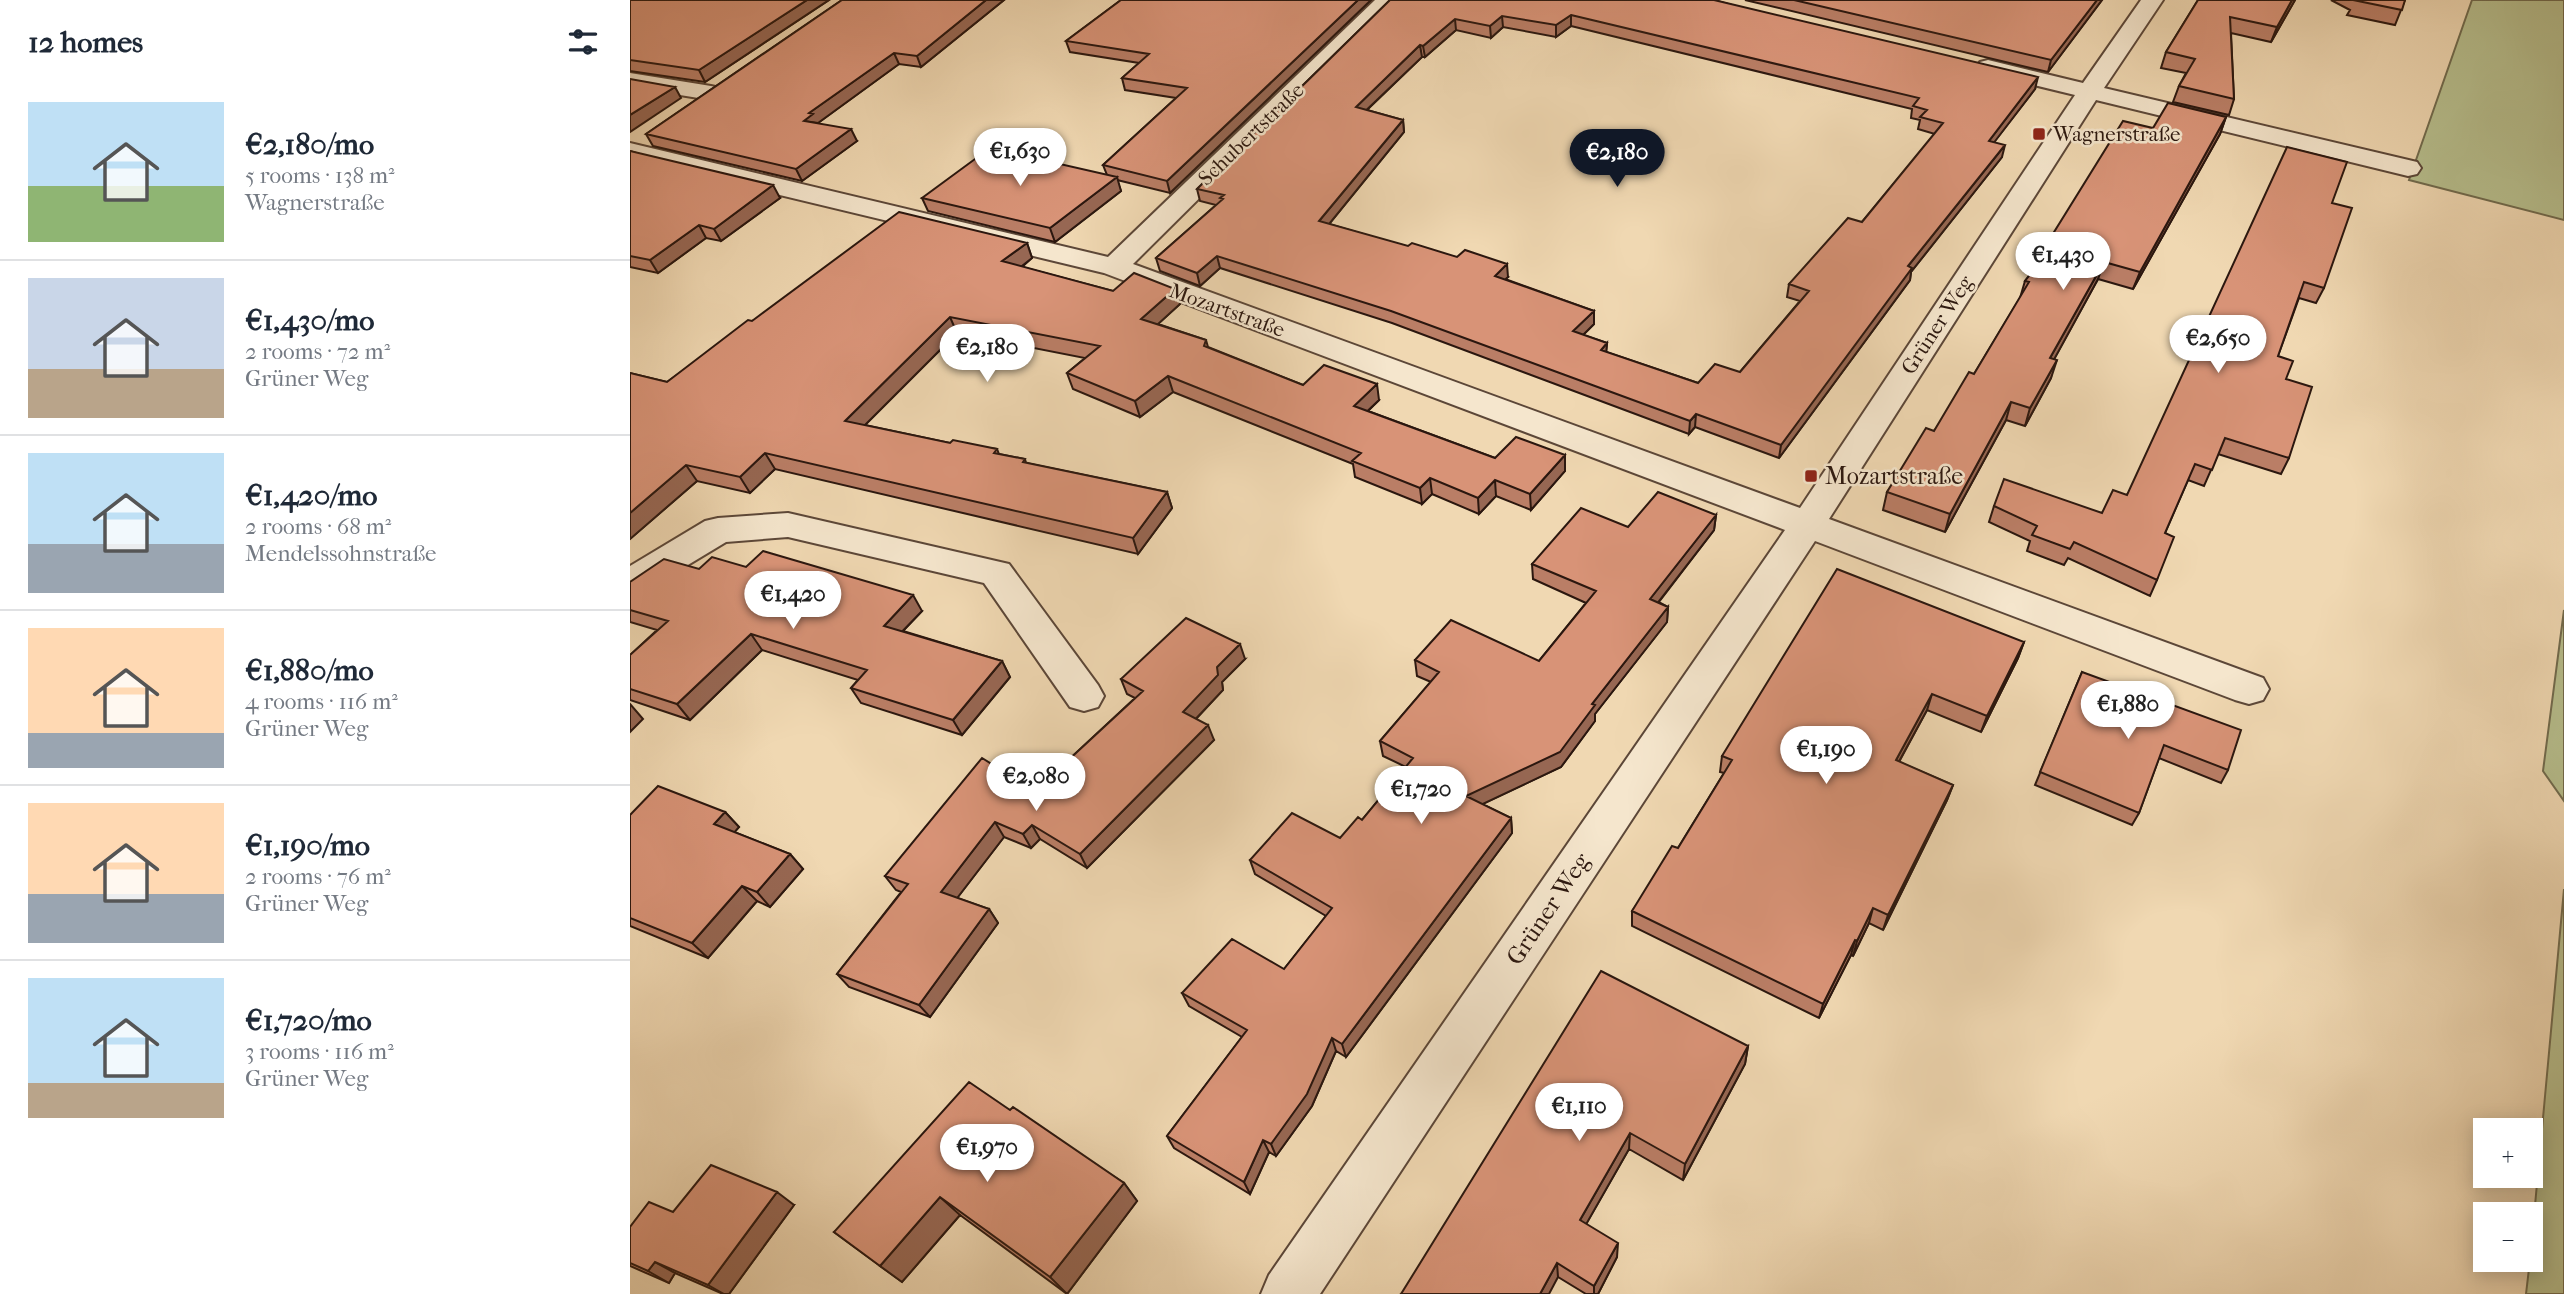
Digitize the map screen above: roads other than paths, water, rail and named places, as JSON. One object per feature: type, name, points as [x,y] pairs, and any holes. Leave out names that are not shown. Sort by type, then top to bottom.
[{"type":"street","name":"Schubertstraße","points":[[1114,267],[1388,0]]},
{"type":"street","name":"Grüner Weg","points":[[1288,1294],[1808,524],[2152,0]]},
{"type":"street","points":[[1972,63],[2408,168]]},
{"type":"street","points":[[688,108],[734,78]]},
{"type":"street","points":[[630,80],[712,93]]},
{"type":"street","points":[[630,149],[653,132]]},
{"type":"street","name":"Mozartstraße","points":[[630,149],[1114,267],[1808,524]]},
{"type":"street","points":[[1808,524],[2249,689]]},
{"type":"street","points":[[630,586],[640,577],[718,530],[788,525],[996,573],[1083,696]]},
{"type":"place","name":"Wagnerstraße","points":[[2039,134]]},
{"type":"place","name":"Mozartstraße","points":[[1811,476]]}]
